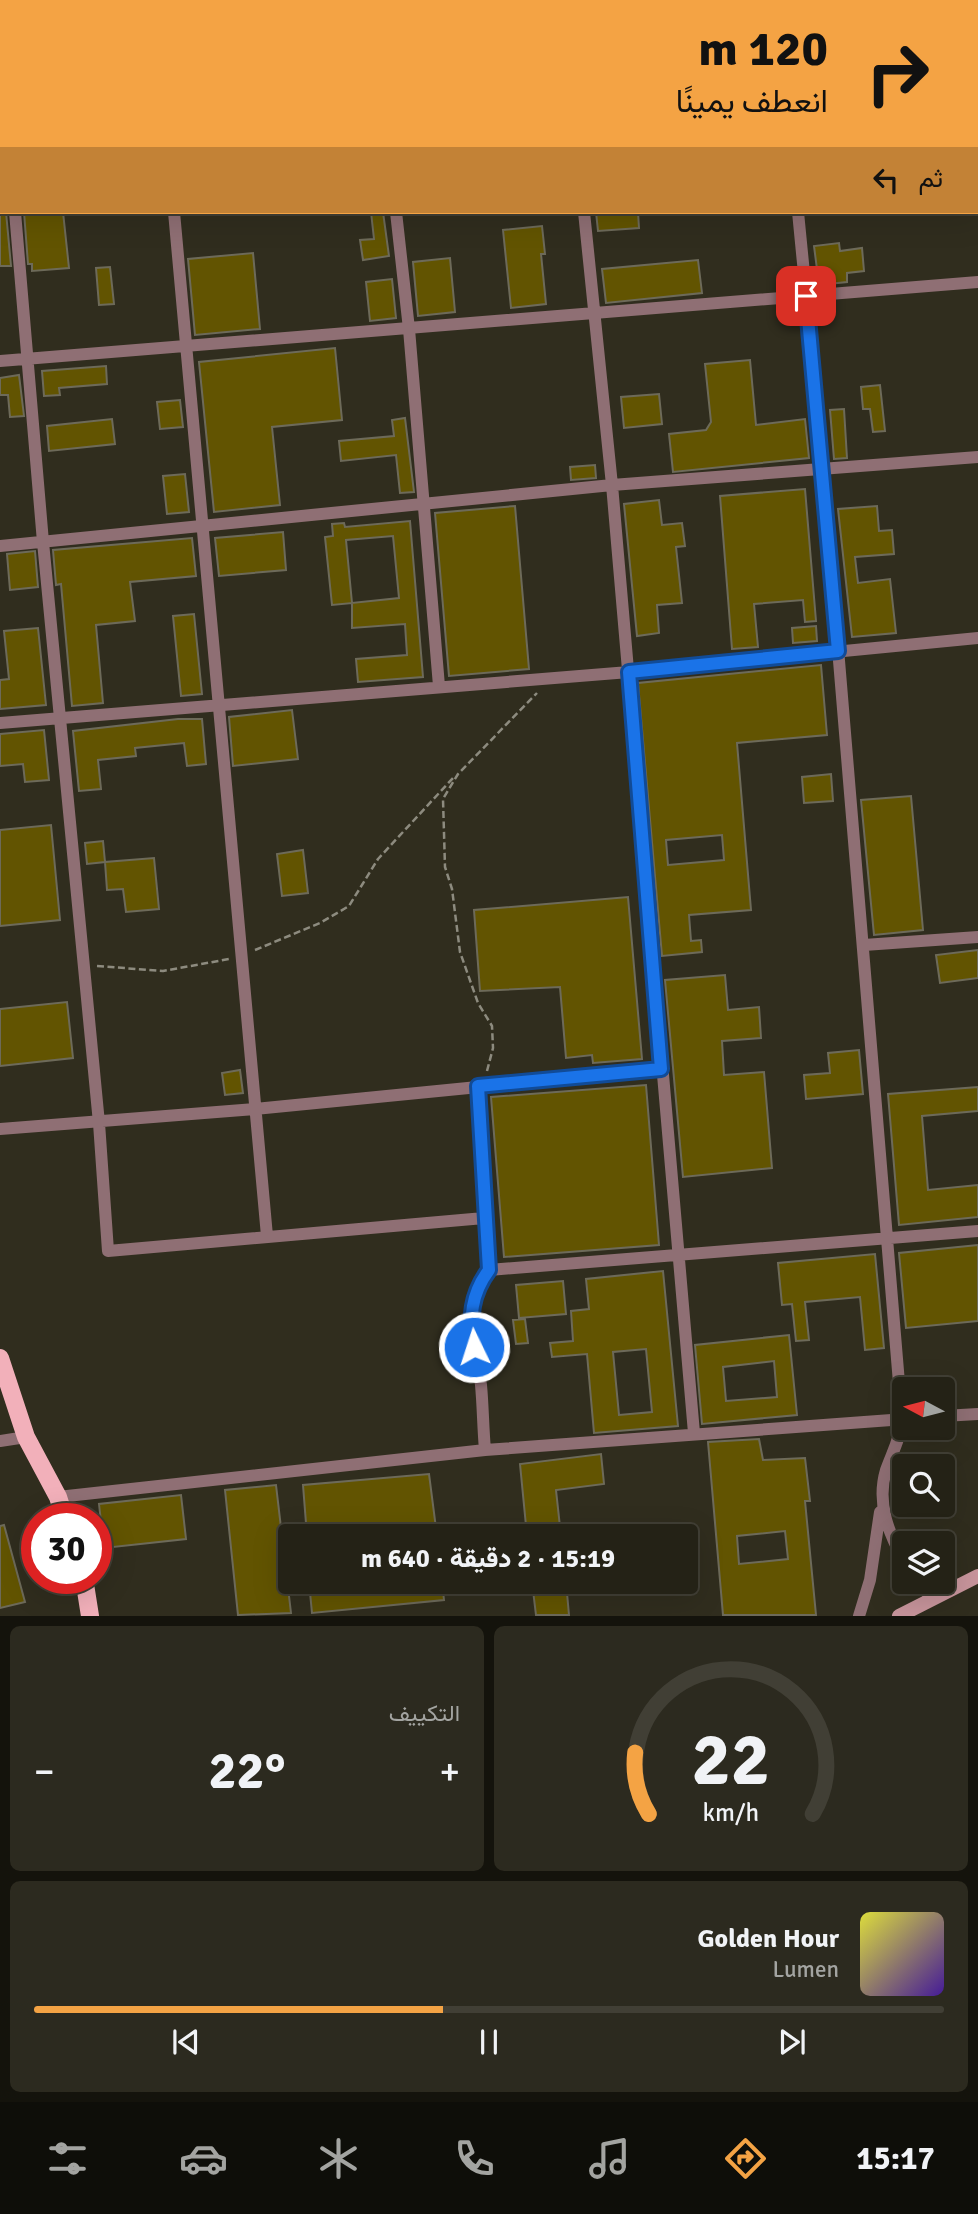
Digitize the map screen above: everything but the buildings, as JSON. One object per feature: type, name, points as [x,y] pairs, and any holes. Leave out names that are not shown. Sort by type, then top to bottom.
[{"type":"main road","points":[[0,1358],[26,1437],[60,1503]]},
{"type":"main road","points":[[87,1594],[90,1615]]},
{"type":"street","points":[[15,214],[43,542],[99,1123],[108,1251],[484,1218]]},
{"type":"street","points":[[174,214],[267,1236]]},
{"type":"street","points":[[396,214],[409,329],[439,686]]},
{"type":"street","points":[[584,214],[629,672],[694,1433]]},
{"type":"street","points":[[798,214],[823,468],[899,1377]]},
{"type":"street","points":[[0,361],[978,282]]},
{"type":"street","points":[[0,546],[612,485],[978,457]]},
{"type":"street","points":[[0,723],[629,672],[978,638]]},
{"type":"street","points":[[864,945],[978,937]]},
{"type":"street","points":[[0,1129],[255,1110],[661,1069]]},
{"type":"street","points":[[478,1086],[489,1270],[477,1287],[471,1328],[481,1385],[485,1450]]},
{"type":"street","points":[[489,1270],[978,1231]]},
{"type":"street","points":[[956,1415],[978,1414]]},
{"type":"street","points":[[58,1497],[485,1450],[892,1420]]},
{"type":"street","points":[[0,1441],[26,1437]]},
{"type":"street","points":[[859,1615],[870,1580],[882,1494],[897,1440]]},
{"type":"street","points":[[882,1494],[884,1516],[892,1534]]},
{"type":"street","points":[[899,1615],[978,1576]]},
{"type":"street","points":[[928,1594],[932,1599]]},
{"type":"path","points":[[84,965],[163,971],[202,966],[240,955],[320,923],[349,906],[377,859],[540,690]]},
{"type":"path","points":[[458,774],[443,799],[445,867],[452,889],[460,952],[478,1003],[492,1026],[490,1068],[478,1086]]},
{"type":"route","points":[[474,1347],[471,1328],[472,1304],[477,1287],[489,1270],[478,1086],[661,1069],[629,672],[838,651],[806,296]]}]
